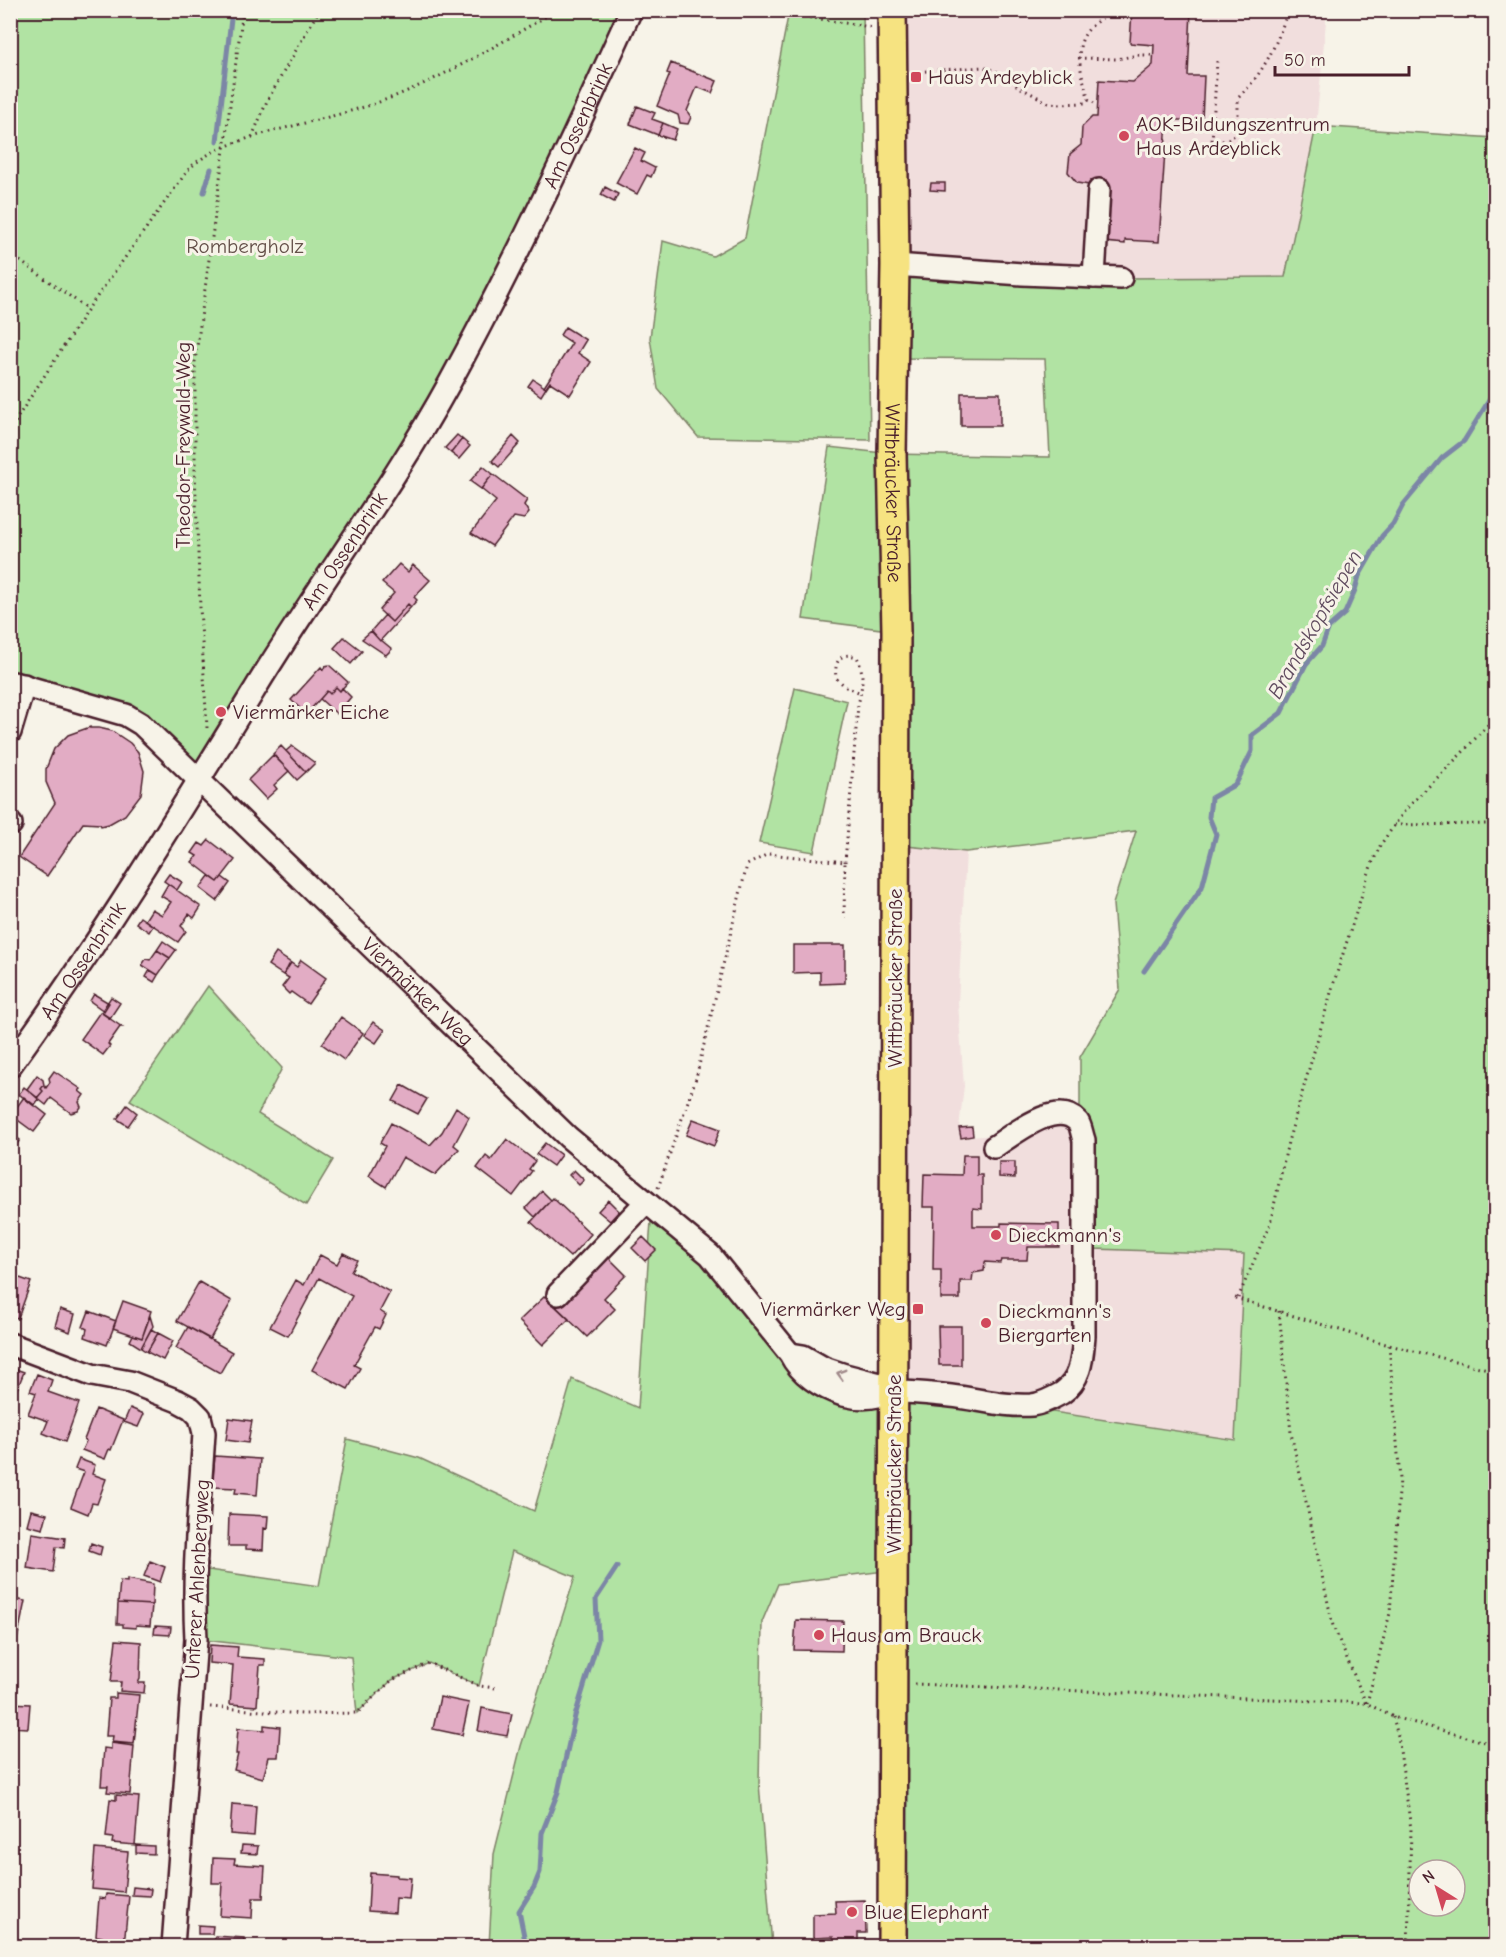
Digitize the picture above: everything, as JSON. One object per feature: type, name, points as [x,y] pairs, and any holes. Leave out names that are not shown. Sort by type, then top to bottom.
[{"type":"main road","name":"Wittbräucker Straße","points":[[892,20],[895,265],[892,388],[896,631],[892,1947]]},
{"type":"street","name":"Am Ossenbrink","points":[[10,1066],[54,1004],[200,781],[256,686],[378,500],[449,383],[578,128],[631,10]]},
{"type":"street","points":[[1094,277],[1100,190]]},
{"type":"street","points":[[895,265],[1121,278]]},
{"type":"street","name":"Viermärker Weg","points":[[10,732],[19,684],[133,718],[568,1137],[710,1255],[790,1354],[796,1366],[812,1379],[841,1394],[859,1399],[894,1392],[950,1396],[1008,1405],[1035,1405],[1065,1391],[1077,1377],[1090,1310],[1091,1271],[1084,1140],[1078,1122],[1066,1115],[1048,1115],[994,1147]]},
{"type":"street","points":[[558,1294],[649,1204]]},
{"type":"street","name":"Unterer Ahlenbergweg","points":[[10,1344],[92,1375],[130,1382],[191,1408],[200,1417],[204,1433],[195,1568],[196,1639],[173,1947]]},
{"type":"path","name":"Theodor-Freywald-Weg","points":[[205,703],[195,471],[195,362],[243,10]]},
{"type":"path","points":[[252,137],[267,100],[320,10]]},
{"type":"path","points":[[10,433],[88,309],[198,159],[252,137],[357,109],[400,94],[444,74],[557,10]]},
{"type":"path","points":[[762,10],[892,20]]},
{"type":"path","points":[[1217,61],[1212,141],[1222,142],[1238,132],[1239,98],[1256,79],[1272,54],[1288,10]]},
{"type":"path","points":[[1094,103],[1089,100],[1078,58],[1087,33],[1096,20],[1108,12],[1128,17]]},
{"type":"path","points":[[1078,58],[1117,59],[1151,55]]},
{"type":"path","points":[[892,73],[984,67],[998,72],[1019,87],[1049,103],[1085,103],[1089,100]]},
{"type":"path","points":[[10,254],[88,309]]},
{"type":"path","points":[[844,918],[845,862],[863,681],[862,665],[857,657],[844,655],[838,661],[835,670],[836,678],[846,687],[861,693]]},
{"type":"path","points":[[1496,716],[1406,809],[1381,844],[1371,866],[1334,982],[1288,1142],[1270,1224],[1236,1298],[1389,1345],[1496,1371]]},
{"type":"path","points":[[1394,825],[1496,824]]},
{"type":"path","points":[[649,1204],[696,1078],[747,865],[768,854],[845,862]]},
{"type":"path","points":[[1279,1311],[1291,1433],[1331,1615],[1366,1703]]},
{"type":"path","points":[[1366,1703],[1390,1612],[1400,1479],[1389,1345]]},
{"type":"path","points":[[190,1706],[302,1714],[357,1713],[392,1680],[429,1663],[479,1686],[495,1688]]},
{"type":"path","points":[[893,1683],[1366,1703],[1393,1717],[1496,1745]]},
{"type":"path","points":[[1393,1717],[1398,1736],[1411,1829],[1408,1947]]},
{"type":"shaded area","points":[[892,11],[1327,11],[1316,126],[1285,277],[1121,278],[895,265]]},
{"type":"shaded area","points":[[896,845],[966,852],[958,1003],[964,1086],[959,1128],[961,1138],[993,1135],[1036,1111],[1080,1108],[1094,1249],[1244,1254],[1235,1441],[1008,1405],[894,1392]]},
{"type":"green space","name":"Rombergholz","points":[[11,11],[623,11],[471,325],[373,492],[261,657],[195,766],[123,716],[11,682]]},
{"type":"green space","points":[[789,11],[863,11],[870,440],[698,437],[658,389],[650,338],[663,241],[713,256],[745,238]]},
{"type":"green space","points":[[1316,126],[1495,138],[1495,1946],[892,1946],[893,1570],[778,1584],[762,1622],[759,1783],[772,1946],[489,1946],[494,1854],[521,1746],[575,1577],[512,1551],[479,1686],[429,1663],[392,1680],[357,1713],[351,1657],[196,1639],[195,1568],[319,1586],[347,1439],[419,1458],[534,1511],[572,1379],[638,1408],[652,1207],[796,1366],[1008,1405],[1235,1440],[1244,1254],[1094,1249],[1080,1108],[1080,1057],[1120,989],[1113,904],[1136,831],[966,852],[896,845],[896,631],[803,619],[829,447],[892,454],[1050,457],[1045,359],[892,358],[895,265],[1121,278],[1285,277]]},
{"type":"green space","points":[[795,688],[847,701],[814,852],[759,843]]},
{"type":"green space","points":[[208,986],[282,1068],[258,1114],[333,1160],[306,1205],[130,1100]]},
{"type":"building","name":"AOK-Bildungszentrum Haus Ardeyblick","points":[[1132,10],[1191,10],[1188,76],[1204,76],[1202,120],[1167,120],[1159,242],[1125,240],[1125,244],[1104,242],[1107,180],[1101,180],[1095,186],[1077,183],[1068,172],[1070,154],[1081,145],[1082,127],[1092,117],[1097,117],[1099,80],[1133,82],[1153,65],[1154,45],[1130,43]]},
{"type":"building","points":[[671,63],[717,81],[712,93],[697,87],[687,111],[691,117],[688,124],[680,123],[678,115],[657,106],[670,74],[667,73]]},
{"type":"building","points":[[637,106],[655,113],[652,119],[663,123],[658,135],[630,124]]},
{"type":"building","points":[[663,123],[677,129],[673,140],[658,135]]},
{"type":"building","points":[[635,148],[645,153],[641,161],[655,168],[651,177],[647,175],[637,194],[616,183]]},
{"type":"building","points":[[931,183],[945,183],[945,191],[930,190]]},
{"type":"building","points":[[605,187],[618,194],[614,202],[601,195]]},
{"type":"building","points":[[565,327],[586,340],[578,353],[591,362],[570,395],[550,382],[546,388],[544,387],[572,343],[560,335]]},
{"type":"building","points":[[533,379],[546,388],[541,396],[528,386]]},
{"type":"building","points":[[961,393],[1000,393],[1000,426],[961,426]]},
{"type":"building","points":[[457,435],[462,439],[451,453],[445,448]]},
{"type":"building","points":[[513,436],[520,443],[499,467],[492,461]]},
{"type":"building","points":[[462,439],[470,446],[459,459],[451,453]]},
{"type":"building","points":[[483,466],[493,474],[481,489],[470,481]]},
{"type":"building","points":[[493,474],[527,500],[524,505],[529,513],[524,519],[514,517],[492,546],[471,533],[496,501],[481,489]]},
{"type":"building","points":[[399,564],[408,572],[413,565],[430,580],[414,597],[417,600],[411,607],[408,604],[392,622],[379,610],[394,593],[382,583]]},
{"type":"building","points":[[408,604],[411,607],[380,641],[371,631],[385,615],[392,622]]},
{"type":"building","points":[[371,631],[392,649],[386,655],[362,639]]},
{"type":"building","points":[[344,637],[362,651],[351,664],[334,648]]},
{"type":"building","points":[[329,665],[348,682],[340,691],[336,687],[330,694],[327,691],[310,710],[302,710],[291,700],[321,667],[323,670]]},
{"type":"building","points":[[336,687],[340,691],[342,688],[351,697],[337,714],[320,699],[327,691],[330,694]]},
{"type":"building","points":[[90,727],[112,731],[130,743],[138,752],[144,771],[141,794],[125,815],[109,824],[101,826],[100,824],[83,823],[47,876],[19,857],[55,803],[46,782],[46,769],[54,749],[68,735]]},
{"type":"building","points":[[281,746],[306,772],[297,780],[273,754]]},
{"type":"building","points":[[292,746],[315,763],[306,772],[286,751]]},
{"type":"building","points":[[273,755],[289,771],[274,785],[277,789],[266,799],[248,780]]},
{"type":"building","points":[[209,840],[235,860],[218,882],[192,862],[197,856],[192,853],[199,843],[204,846]]},
{"type":"building","points":[[169,874],[182,882],[177,890],[164,881]]},
{"type":"building","points":[[209,876],[218,882],[222,877],[230,883],[217,901],[200,888]]},
{"type":"building","points":[[168,884],[201,907],[194,918],[189,914],[181,926],[186,931],[178,942],[145,920],[152,909],[162,915],[171,902],[161,896]]},
{"type":"building","points":[[140,917],[153,926],[149,932],[136,923]]},
{"type":"building","points":[[163,941],[176,950],[170,958],[157,950]]},
{"type":"building","points":[[793,945],[845,945],[845,983],[820,984],[820,972],[793,973]]},
{"type":"building","points":[[157,950],[170,958],[158,975],[142,965],[146,959],[150,960]]},
{"type":"building","points":[[276,953],[291,963],[283,975],[268,965]]},
{"type":"building","points":[[301,960],[326,978],[308,1004],[291,992],[289,994],[282,987],[289,978],[284,975],[289,965],[291,963],[297,967]]},
{"type":"building","points":[[150,970],[158,975],[154,982],[146,977]]},
{"type":"building","points":[[94,994],[109,1003],[104,1011],[90,1001]]},
{"type":"building","points":[[111,997],[120,1003],[110,1018],[101,1012]]},
{"type":"building","points":[[100,1012],[122,1027],[108,1044],[110,1046],[103,1055],[81,1039]]},
{"type":"building","points":[[341,1017],[363,1033],[344,1060],[322,1044]]},
{"type":"building","points":[[373,1022],[385,1030],[376,1043],[364,1035]]},
{"type":"building","points":[[54,1071],[81,1089],[79,1091],[84,1095],[79,1102],[81,1107],[78,1111],[71,1113],[51,1098],[46,1105],[37,1098],[43,1091],[41,1089],[44,1085],[46,1088],[50,1082],[49,1078]]},
{"type":"building","points":[[37,1075],[43,1080],[44,1085],[41,1089],[43,1091],[37,1098],[27,1089]]},
{"type":"building","points":[[402,1085],[427,1099],[418,1114],[393,1101]]},
{"type":"building","points":[[24,1087],[39,1099],[34,1106],[19,1094]]},
{"type":"building","points":[[24,1097],[47,1115],[34,1132],[11,1115]]},
{"type":"building","points":[[127,1105],[137,1113],[128,1126],[117,1119]]},
{"type":"building","points":[[456,1107],[469,1117],[454,1145],[459,1149],[435,1175],[403,1157],[386,1187],[369,1176],[385,1146],[380,1143],[391,1123],[430,1145],[442,1132]]},
{"type":"building","points":[[693,1119],[720,1129],[714,1146],[686,1135]]},
{"type":"building","points":[[972,1127],[973,1136],[961,1138],[959,1128]]},
{"type":"building","points":[[10,1133],[20,1140],[10,1153]]},
{"type":"building","points":[[507,1139],[535,1161],[529,1169],[532,1171],[513,1196],[477,1168],[486,1156],[491,1160]]},
{"type":"building","points":[[545,1143],[561,1155],[553,1166],[536,1154]]},
{"type":"building","name":"Dieckmann's","points":[[963,1155],[977,1155],[977,1175],[982,1175],[982,1209],[973,1208],[973,1226],[1001,1226],[1001,1223],[1059,1224],[1059,1247],[1028,1247],[1027,1260],[985,1262],[984,1271],[973,1273],[972,1281],[960,1281],[960,1299],[941,1299],[941,1270],[933,1270],[934,1207],[923,1207],[924,1174],[962,1175]]},
{"type":"building","points":[[999,1162],[1015,1162],[1015,1178],[999,1177]]},
{"type":"building","points":[[574,1170],[584,1180],[579,1185],[569,1175]]},
{"type":"building","points":[[542,1191],[551,1200],[535,1217],[526,1208]]},
{"type":"building","points":[[553,1198],[591,1234],[570,1257],[531,1222]]},
{"type":"building","points":[[608,1200],[619,1211],[610,1221],[598,1211]]},
{"type":"building","points":[[643,1237],[656,1250],[645,1261],[632,1248]]},
{"type":"building","points":[[343,1253],[357,1260],[351,1271],[390,1292],[380,1311],[386,1315],[379,1329],[375,1327],[354,1365],[360,1368],[348,1389],[312,1370],[352,1296],[319,1278],[288,1336],[270,1327],[296,1280],[304,1285],[320,1255],[337,1264]]},
{"type":"building","points":[[606,1255],[626,1275],[604,1298],[615,1309],[587,1337],[556,1307]]},
{"type":"building","points":[[17,1277],[31,1282],[18,1318],[10,1316],[10,1292]]},
{"type":"building","points":[[199,1282],[232,1301],[210,1339],[177,1321]]},
{"type":"building","points":[[545,1296],[569,1319],[543,1345],[519,1321]]},
{"type":"building","points":[[123,1301],[151,1311],[142,1338],[113,1328]]},
{"type":"building","points":[[60,1309],[75,1314],[70,1332],[55,1326]]},
{"type":"building","points":[[89,1311],[116,1321],[107,1345],[85,1337],[87,1329],[83,1327]]},
{"type":"building","points":[[150,1316],[153,1326],[141,1348],[130,1341],[133,1335],[142,1338]]},
{"type":"building","points":[[938,1326],[961,1326],[961,1365],[939,1365]]},
{"type":"building","points":[[188,1327],[232,1352],[220,1373],[176,1348]]},
{"type":"building","points":[[151,1329],[158,1333],[147,1352],[141,1348]]},
{"type":"building","points":[[158,1333],[173,1341],[163,1360],[147,1352]]},
{"type":"building","points":[[10,1367],[24,1372],[11,1404],[10,1404]]},
{"type":"building","points":[[37,1374],[52,1380],[48,1392],[79,1403],[65,1442],[43,1433],[48,1421],[28,1414],[36,1393],[30,1391]]},
{"type":"building","points":[[130,1408],[144,1414],[138,1427],[124,1422]]},
{"type":"building","points":[[96,1409],[123,1420],[105,1459],[82,1450]]},
{"type":"building","points":[[229,1418],[252,1421],[248,1443],[226,1440]]},
{"type":"building","points":[[215,1456],[260,1459],[257,1495],[235,1493],[236,1488],[212,1487]]},
{"type":"building","points":[[79,1459],[95,1465],[92,1474],[106,1479],[97,1504],[92,1503],[88,1514],[71,1507],[84,1472],[75,1469]]},
{"type":"building","points":[[31,1510],[47,1514],[43,1529],[27,1525]]},
{"type":"building","points":[[229,1514],[268,1516],[267,1529],[264,1528],[263,1550],[246,1549],[246,1546],[228,1546]]},
{"type":"building","points":[[32,1533],[65,1538],[64,1548],[56,1547],[53,1572],[27,1568]]},
{"type":"building","points":[[91,1543],[102,1547],[100,1555],[89,1551]]},
{"type":"building","points":[[150,1561],[165,1567],[160,1582],[144,1576]]},
{"type":"building","points":[[127,1579],[153,1584],[152,1605],[118,1603],[120,1581],[127,1582]]},
{"type":"building","points":[[10,1598],[25,1601],[16,1645],[10,1643]]},
{"type":"building","points":[[118,1603],[152,1605],[150,1626],[136,1625],[136,1628],[117,1624]]},
{"type":"building","name":"Haus am Brauck","points":[[796,1620],[843,1621],[842,1651],[794,1650]]},
{"type":"building","points":[[155,1626],[171,1627],[170,1635],[154,1634]]},
{"type":"building","points":[[116,1640],[141,1642],[138,1683],[145,1683],[144,1693],[120,1691],[121,1682],[111,1682]]},
{"type":"building","points":[[210,1645],[238,1647],[237,1657],[265,1659],[265,1665],[260,1665],[257,1706],[230,1704],[233,1665],[209,1663]]},
{"type":"building","points":[[116,1693],[139,1695],[134,1744],[112,1742],[113,1736],[106,1736],[109,1698],[116,1698]]},
{"type":"building","points":[[440,1697],[469,1703],[462,1735],[433,1729]]},
{"type":"building","points":[[11,1703],[30,1704],[28,1728],[10,1727]]},
{"type":"building","points":[[482,1708],[512,1714],[507,1736],[478,1731]]},
{"type":"building","points":[[264,1725],[280,1727],[278,1757],[269,1757],[263,1778],[234,1770],[238,1754],[236,1754],[238,1728],[264,1730]]},
{"type":"building","points":[[10,1727],[14,1727],[11,1761],[10,1761]]},
{"type":"building","points":[[111,1743],[134,1746],[130,1794],[107,1792],[108,1786],[101,1786],[104,1748],[111,1749]]},
{"type":"building","points":[[116,1795],[139,1797],[135,1845],[112,1843],[113,1838],[106,1837],[110,1799],[116,1800]]},
{"type":"building","points":[[232,1804],[256,1806],[254,1836],[230,1834]]},
{"type":"building","points":[[136,1845],[154,1846],[154,1854],[136,1853]]},
{"type":"building","points":[[242,1845],[258,1846],[257,1854],[241,1853]]},
{"type":"building","points":[[95,1849],[128,1852],[124,1892],[92,1889]]},
{"type":"building","points":[[213,1858],[235,1859],[234,1864],[265,1866],[263,1898],[253,1898],[252,1918],[220,1916],[222,1883],[212,1883]]},
{"type":"building","points":[[370,1873],[411,1878],[409,1899],[396,1898],[395,1913],[368,1911]]},
{"type":"building","points":[[133,1887],[151,1889],[150,1896],[132,1895]]},
{"type":"building","points":[[106,1894],[129,1896],[124,1944],[102,1943],[102,1937],[96,1936],[99,1898],[105,1899]]},
{"type":"building","points":[[865,1900],[866,1933],[858,1933],[858,1946],[833,1946],[833,1937],[813,1938],[813,1914],[836,1913],[835,1901]]},
{"type":"building","points":[[198,1925],[213,1926],[212,1934],[198,1934]]},
{"type":"building","points":[[215,1936],[244,1938],[243,1946],[214,1946]]},
{"type":"building","points":[[97,1943],[120,1945],[120,1946],[97,1946]]},
{"type":"waterway","points":[[217,141],[232,10]]},
{"type":"waterway","points":[[204,192],[211,169]]},
{"type":"waterway","name":"Brandskopfsiepen","points":[[1144,971],[1202,887],[1216,834],[1209,817],[1211,798],[1236,784],[1252,751],[1252,735],[1281,713],[1306,664],[1322,646],[1329,627],[1345,613],[1359,576],[1382,536],[1393,524],[1403,505],[1442,458],[1464,441],[1496,389]]},
{"type":"waterway","points":[[526,1946],[519,1911],[534,1887],[540,1872],[542,1833],[558,1792],[575,1716],[598,1640],[596,1599],[617,1567]]},
{"type":"place","name":"Haus Ardeyblick","points":[[916,77]]},
{"type":"place","name":"AOK-Bildungszentrum Haus Ardeyblick","points":[[1124,136]]},
{"type":"place","name":"Viermärker Eiche","points":[[221,712]]},
{"type":"place","name":"Dieckmann's","points":[[996,1235]]},
{"type":"place","name":"Viermärker Weg","points":[[918,1309]]},
{"type":"place","name":"Dieckmann's Biergarten","points":[[986,1323]]},
{"type":"place","name":"Haus am Brauck","points":[[819,1635]]},
{"type":"place","name":"Blue Elephant","points":[[852,1912]]}]
